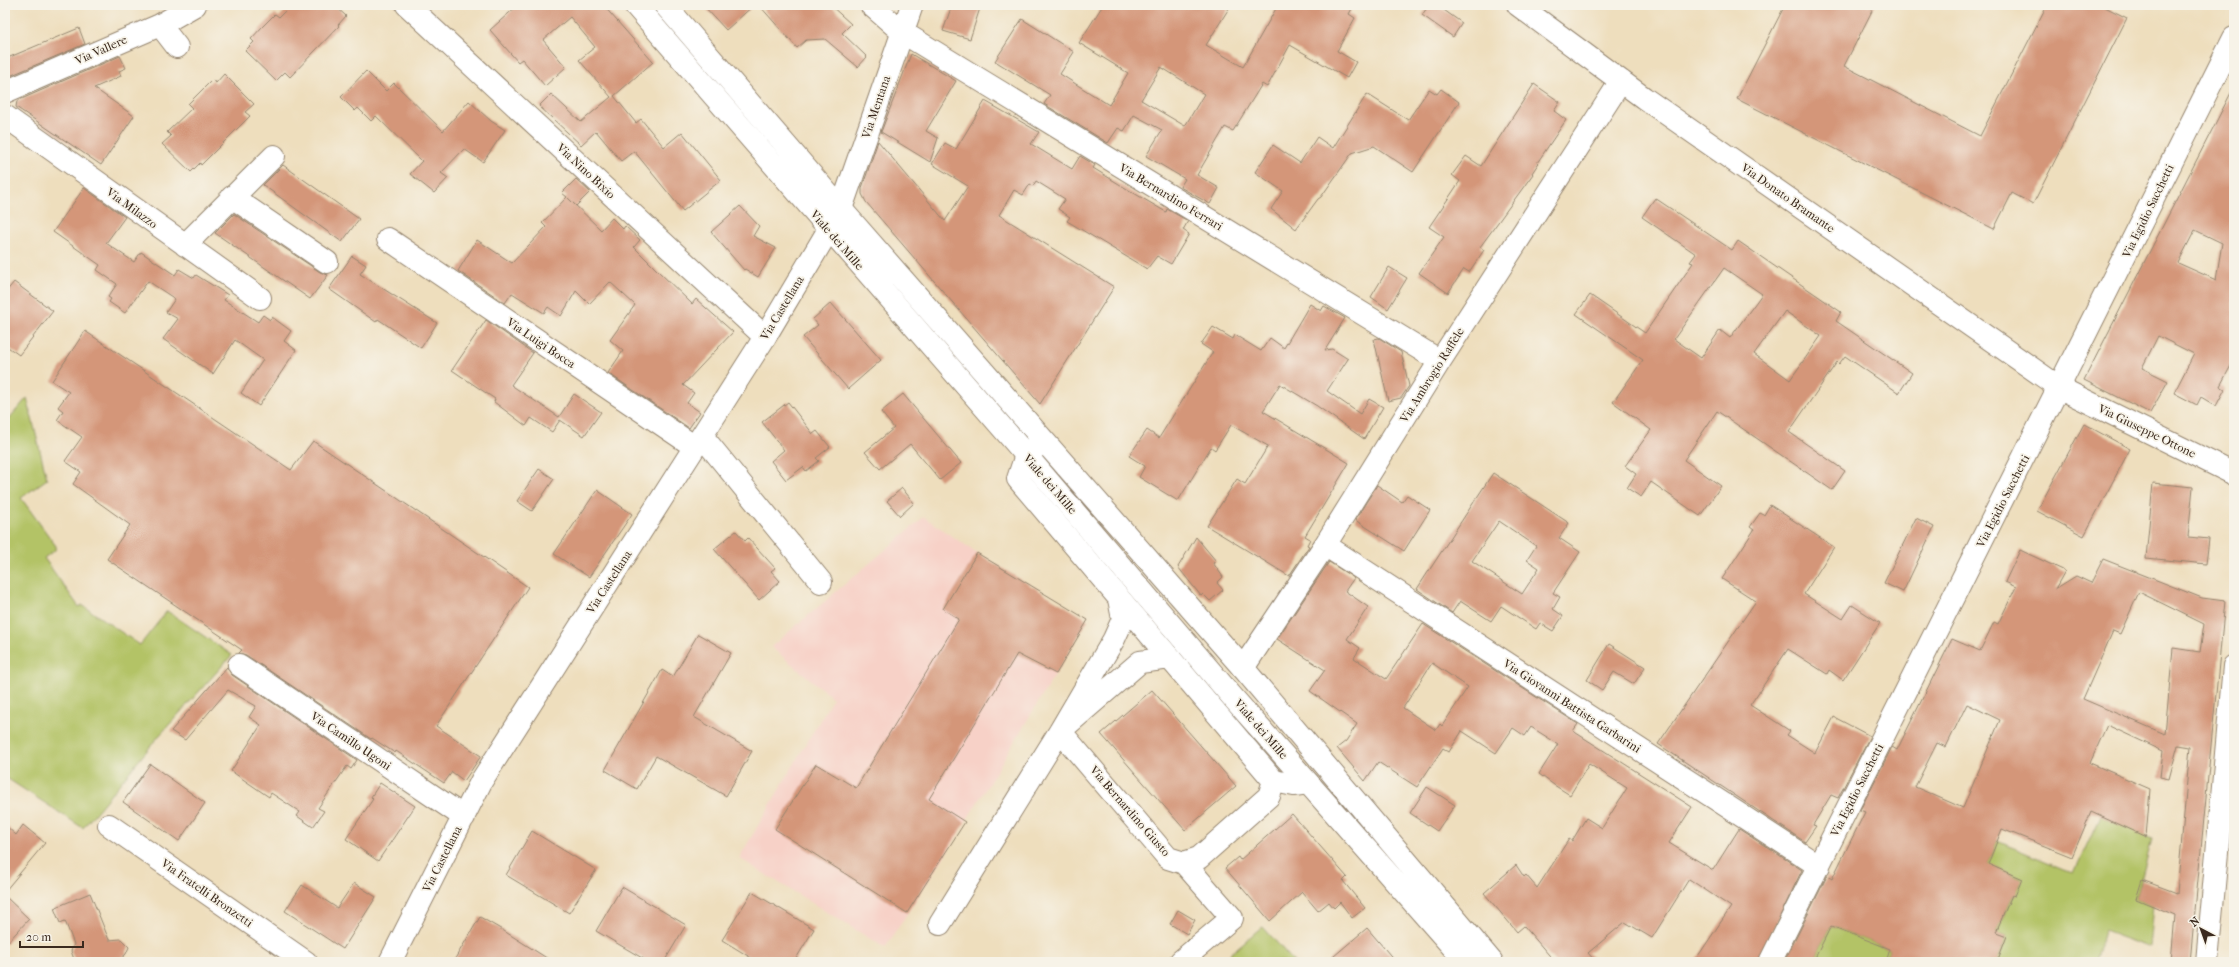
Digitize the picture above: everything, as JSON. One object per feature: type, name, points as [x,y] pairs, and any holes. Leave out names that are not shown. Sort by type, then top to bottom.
[{"type":"street","name":"Via Vallere","points":[[5,92],[160,24],[195,5]]},
{"type":"street","name":"Via Nino Bixio","points":[[407,5],[765,337]]},
{"type":"street","name":"Viale dei Mille","points":[[635,5],[829,231],[1026,455],[1308,782],[1466,962]]},
{"type":"street","name":"Viale dei Mille","points":[[665,5],[841,210],[1243,668],[1492,962]]},
{"type":"street","name":"Via Bernardino Ferrari","points":[[871,5],[902,32],[1440,361]]},
{"type":"street","name":"Via Mentana","points":[[841,210],[912,5]]},
{"type":"street","name":"Via Donato Bramante","points":[[1518,5],[1621,81],[2060,388]]},
{"type":"street","points":[[160,24],[177,47]]},
{"type":"street","name":"Via Egidio Sacchetti","points":[[1770,962],[2060,388],[2234,38]]},
{"type":"street","name":"Via Ambrogio Raffele","points":[[1243,668],[1325,545],[1440,361],[1621,81]]},
{"type":"street","name":"Via Milazzo","points":[[5,116],[185,246],[260,298]]},
{"type":"street","points":[[185,246],[274,156]]},
{"type":"street","points":[[232,197],[328,262]]},
{"type":"street","name":"Via Castellana","points":[[390,962],[482,780],[765,337],[841,210]]},
{"type":"street","name":"Via Luigi Bocca","points":[[388,239],[699,441],[821,582]]},
{"type":"street","name":"Via Giuseppe Ottone","points":[[2060,388],[2234,474]]},
{"type":"street","points":[[1044,441],[1026,455],[1018,479],[1274,781],[1294,785],[1308,782]]},
{"type":"street","name":"Via Giovanni Battista Garbarini","points":[[1325,545],[1819,866]]},
{"type":"street","points":[[940,924],[1060,731],[1114,639],[1123,619],[1119,598]]},
{"type":"street","points":[[1060,731],[1140,662],[1170,658]]},
{"type":"street","name":"Via Camillo Ugoni","points":[[239,665],[464,816]]},
{"type":"street","points":[[2207,962],[2234,666]]},
{"type":"street","name":"Via Bernardino Giusto","points":[[1060,731],[1168,858],[1184,863],[1199,858],[1269,796],[1274,781]]},
{"type":"street","name":"Via Fratelli Bronzetti","points":[[109,825],[306,962]]},
{"type":"street","points":[[1181,961],[1232,918],[1184,863]]},
{"type":"shaded area","points":[[924,517],[977,553],[1088,620],[951,846],[885,948],[739,858],[833,698],[771,647]]},
{"type":"green space","points":[[27,398],[47,479],[21,498],[56,546],[56,549],[44,558],[79,607],[82,605],[140,645],[167,611],[232,655],[159,736],[83,828],[5,777],[5,423]]},
{"type":"green space","points":[[2100,816],[2152,839],[2136,899],[2154,906],[2150,948],[2104,931],[2095,962],[1997,962],[2007,936],[1996,932],[2012,895],[2015,896],[2022,879],[1988,864],[1997,841],[2074,873]]},
{"type":"green space","points":[[1831,926],[1890,949],[1886,962],[1813,962]]},
{"type":"green space","points":[[1263,927],[1294,962],[1221,962],[1258,930]]},
{"type":"building","points":[[291,5],[334,5],[346,16],[338,25],[339,26],[290,77],[285,72],[276,81],[245,51],[254,42],[251,39],[275,14],[279,17]]},
{"type":"building","points":[[518,5],[603,5],[653,62],[614,96],[636,123],[641,119],[664,147],[682,132],[721,180],[683,211],[634,151],[621,161],[596,131],[581,145],[539,106],[551,94],[581,122],[611,97],[579,60],[595,47],[570,17],[543,40],[566,67],[545,86],[522,59],[518,62],[490,30]]},
{"type":"building","points":[[703,5],[754,5],[726,30]]},
{"type":"building","points":[[759,5],[830,5],[851,24],[842,33],[867,57],[858,67],[825,39],[806,40],[797,48]]},
{"type":"building","points":[[952,5],[981,5],[970,39],[943,31]]},
{"type":"building","points":[[1103,5],[1231,5],[1206,45],[1243,67],[1278,5],[1354,5],[1349,14],[1355,18],[1337,51],[1356,62],[1347,78],[1290,45],[1267,87],[1262,84],[1233,131],[1225,127],[1197,175],[1219,188],[1210,204],[1180,187],[1185,179],[1146,156],[1162,130],[1134,115],[1124,131],[1118,128],[1108,143],[1044,104],[1050,95],[995,61],[1022,19],[1074,52],[1060,74],[1109,105],[1128,73],[1079,43]],"holes":[[[1161,67],[1204,94],[1185,126],[1141,100]]]},
{"type":"building","points":[[1429,5],[1437,5],[1462,23],[1453,37],[1422,15]]},
{"type":"building","points":[[1785,5],[1875,5],[1844,66],[1980,136],[2047,5],[2101,5],[2127,18],[2033,204],[2012,193],[1994,229],[1737,99]]},
{"type":"building","points":[[79,28],[85,44],[5,78],[5,59]]},
{"type":"building","points":[[911,54],[956,81],[926,131],[938,138],[930,162],[881,132]]},
{"type":"building","points":[[120,56],[126,68],[119,71],[121,76],[94,88],[134,116],[101,165],[16,107],[17,101]]},
{"type":"building","points":[[366,71],[386,91],[394,83],[443,131],[469,101],[491,121],[505,130],[483,162],[464,149],[441,173],[448,178],[434,193],[410,174],[422,161],[376,116],[371,121],[358,108],[355,111],[341,97]]},
{"type":"building","points":[[224,74],[254,104],[245,112],[250,116],[201,165],[200,163],[191,172],[162,144],[171,136],[167,132],[192,108],[188,104],[212,80],[216,83]]},
{"type":"building","points":[[1534,84],[1560,102],[1554,111],[1566,120],[1537,163],[1538,164],[1532,173],[1533,174],[1480,247],[1484,250],[1469,272],[1464,269],[1448,293],[1419,273],[1444,237],[1429,227],[1460,181],[1452,175],[1466,156],[1481,166]]},
{"type":"building","points":[[2234,87],[2234,360],[2220,386],[2225,389],[2216,406],[2201,397],[2197,405],[2174,393],[2194,354],[2158,336],[2142,368],[2168,381],[2150,413],[2084,380]],"holes":[[[2195,230],[2222,243],[2216,280],[2178,263]]]},
{"type":"building","points":[[1429,89],[1437,94],[1441,89],[1459,102],[1413,172],[1374,146],[1352,153],[1296,229],[1271,209],[1283,191],[1255,172],[1273,145],[1300,163],[1317,137],[1333,148],[1367,94],[1408,120]]},
{"type":"building","points":[[985,101],[1039,132],[1031,144],[1072,169],[1080,156],[1095,165],[1093,168],[1132,192],[1166,212],[1167,209],[1188,221],[1183,230],[1189,234],[1171,264],[1157,256],[1147,269],[1067,221],[1070,217],[1058,209],[1065,199],[1036,181],[1033,186],[1030,184],[1023,195],[1014,190],[999,215],[1114,287],[1040,404],[866,202],[862,194],[862,188],[878,141],[945,221],[968,186],[932,164],[945,143],[956,149]]},
{"type":"building","points":[[283,165],[359,219],[342,242],[263,185]]},
{"type":"building","points":[[576,179],[590,192],[576,206],[601,230],[612,218],[623,229],[625,226],[640,240],[634,247],[657,270],[692,304],[696,299],[733,332],[683,385],[694,393],[687,403],[700,412],[689,428],[608,373],[623,351],[610,340],[635,305],[610,282],[589,304],[576,291],[561,316],[548,307],[544,313],[512,293],[505,303],[458,271],[477,240],[512,263],[546,227],[542,223],[567,197],[562,193]]},
{"type":"building","points":[[84,188],[125,217],[106,243],[134,262],[141,252],[175,275],[179,269],[194,278],[196,275],[228,295],[224,300],[258,322],[263,315],[270,320],[272,317],[291,331],[284,341],[296,350],[259,406],[241,393],[263,360],[235,340],[213,374],[163,339],[178,319],[166,312],[175,299],[148,281],[125,313],[109,302],[111,299],[108,297],[117,284],[97,270],[100,265],[53,232]]},
{"type":"building","points":[[1655,198],[1732,250],[1738,241],[1841,312],[1836,321],[1912,373],[1899,393],[1845,356],[1839,364],[1837,362],[1789,432],[1845,471],[1832,490],[1717,411],[1684,460],[1721,486],[1700,516],[1651,482],[1641,497],[1627,488],[1636,474],[1625,466],[1651,430],[1613,402],[1643,360],[1576,314],[1590,295],[1645,333],[1693,263],[1690,262],[1696,254],[1642,217]],"holes":[[[1724,268],[1762,294],[1730,338],[1720,330],[1701,358],[1674,339]],[[1785,311],[1821,336],[1790,380],[1754,354]]]},
{"type":"building","points":[[740,206],[759,226],[753,236],[776,248],[758,277],[745,269],[744,270],[711,232]]},
{"type":"building","points":[[234,214],[320,272],[328,275],[310,299],[215,233]]},
{"type":"building","points":[[352,256],[366,265],[360,274],[437,323],[421,348],[378,319],[376,322],[329,289]]},
{"type":"building","points":[[1389,267],[1407,278],[1388,309],[1371,297]]},
{"type":"building","points":[[14,282],[53,311],[19,355],[5,345],[5,293]]},
{"type":"building","points":[[831,303],[881,360],[848,389],[803,337],[818,325],[813,319]]},
{"type":"building","points":[[1310,304],[1321,311],[1324,306],[1345,318],[1325,350],[1332,349],[1348,359],[1327,391],[1360,414],[1369,399],[1383,407],[1364,439],[1317,406],[1280,384],[1263,411],[1349,463],[1305,536],[1310,539],[1307,545],[1309,546],[1289,576],[1207,526],[1237,479],[1245,484],[1268,446],[1231,425],[1215,450],[1211,447],[1178,501],[1139,477],[1145,466],[1129,456],[1147,430],[1159,438],[1213,352],[1201,344],[1213,327],[1233,339],[1235,335],[1261,351],[1270,338],[1284,348]]},
{"type":"building","points":[[486,320],[533,353],[511,385],[559,417],[574,394],[601,412],[584,436],[560,420],[552,432],[531,418],[526,426],[494,402],[495,399],[452,370]]},
{"type":"building","points":[[85,331],[291,470],[313,441],[528,587],[436,726],[481,756],[464,781],[452,772],[444,783],[396,751],[395,753],[372,738],[371,739],[246,655],[239,653],[242,650],[107,559],[130,525],[73,484],[81,472],[65,461],[82,437],[57,420],[63,411],[58,407],[69,392],[52,381]]},
{"type":"building","points":[[1379,338],[1401,352],[1409,386],[1401,398],[1388,401],[1374,339]]},
{"type":"building","points":[[903,394],[961,463],[940,480],[910,444],[880,469],[865,452],[894,428],[881,412]]},
{"type":"building","points":[[788,402],[813,434],[817,431],[830,447],[816,458],[819,461],[806,471],[803,467],[786,480],[771,461],[784,450],[762,422]]},
{"type":"building","points":[[2084,424],[2130,449],[2084,536],[2037,511]]},
{"type":"building","points":[[539,469],[554,479],[532,511],[517,501]]},
{"type":"building","points":[[1493,473],[1569,523],[1559,538],[1580,552],[1553,593],[1560,597],[1553,609],[1563,616],[1553,631],[1540,623],[1536,629],[1501,606],[1491,621],[1460,601],[1452,613],[1417,589]],"holes":[[[1499,521],[1536,546],[1527,560],[1539,568],[1522,594],[1472,561]]]},
{"type":"building","points":[[2153,483],[2193,487],[2188,537],[2209,539],[2206,564],[2146,558]]},
{"type":"building","points":[[1377,485],[1402,502],[1407,495],[1430,510],[1404,551],[1355,520]]},
{"type":"building","points":[[902,488],[914,503],[900,516],[887,501]]},
{"type":"building","points":[[597,490],[632,514],[589,577],[554,554]]},
{"type":"building","points":[[1770,505],[1834,547],[1804,594],[1843,619],[1852,605],[1880,623],[1843,680],[1829,670],[1827,674],[1788,649],[1750,705],[1790,731],[1787,735],[1815,753],[1834,717],[1870,736],[1838,798],[1831,795],[1813,825],[1816,826],[1805,842],[1658,744],[1756,601],[1722,579],[1754,530],[1750,527],[1760,513],[1764,515]]},
{"type":"building","points":[[1916,518],[1934,527],[1903,592],[1884,583]]},
{"type":"building","points":[[736,531],[745,541],[748,538],[775,568],[771,571],[780,581],[759,600],[714,549]]},
{"type":"building","points":[[1196,537],[1216,561],[1213,563],[1223,577],[1217,583],[1223,590],[1210,601],[1203,594],[1201,596],[1178,567]]},
{"type":"building","points":[[2020,550],[2065,571],[2055,589],[2076,576],[2091,583],[2103,559],[2202,598],[2225,601],[2190,962],[2171,962],[2175,915],[2136,899],[2142,880],[2177,893],[2190,747],[2178,745],[2169,779],[2160,777],[2163,751],[2107,725],[2090,763],[2150,789],[2146,837],[2091,812],[2072,857],[2002,829],[1988,864],[2022,879],[2015,896],[2012,895],[1996,932],[2007,936],[1997,962],[1886,962],[1890,949],[1831,926],[1813,962],[1784,962],[1827,876],[1832,879],[1865,812],[1860,810],[1892,747],[1897,750],[1952,639],[1980,651],[1994,622],[1998,624],[2016,587],[2005,582]],"holes":[[[2139,592],[2204,624],[2200,652],[2173,648],[2165,734],[2083,699],[2113,631],[2120,634]],[[1967,704],[2000,720],[1963,808],[1915,787],[1937,743],[1946,747]]]},
{"type":"building","points":[[977,553],[1088,620],[1056,674],[1017,654],[929,799],[965,822],[907,913],[775,829],[816,764],[856,788],[959,619],[943,609]]},
{"type":"building","points":[[1329,562],[1354,578],[1345,591],[1368,607],[1347,639],[1360,648],[1354,658],[1386,679],[1423,624],[1578,724],[1573,731],[1692,807],[1669,843],[1713,870],[1739,829],[1802,870],[1758,962],[1694,962],[1731,907],[1689,879],[1652,938],[1625,922],[1588,953],[1596,962],[1555,962],[1524,926],[1517,932],[1484,893],[1516,865],[1524,877],[1526,875],[1537,888],[1569,839],[1572,841],[1586,818],[1602,828],[1627,788],[1589,764],[1570,795],[1554,785],[1539,774],[1558,744],[1531,727],[1525,736],[1513,728],[1496,753],[1462,731],[1449,752],[1443,748],[1417,787],[1378,762],[1365,781],[1337,748],[1346,741],[1357,724],[1310,691],[1325,670],[1277,639]],"holes":[[[1432,663],[1468,687],[1442,726],[1440,724],[1436,730],[1403,708]]]},
{"type":"building","points":[[698,634],[731,653],[694,717],[752,751],[726,796],[656,756],[637,789],[605,770],[662,670],[673,677]]},
{"type":"building","points":[[1609,644],[1645,667],[1634,684],[1614,672],[1602,690],[1587,680]]},
{"type":"building","points":[[227,667],[232,675],[357,760],[351,769],[347,766],[318,808],[324,811],[313,827],[297,816],[300,812],[271,793],[269,797],[231,771],[261,725],[249,717],[256,706],[228,690],[185,740],[171,731]]},
{"type":"building","points":[[1152,690],[1236,786],[1185,830],[1101,734]]},
{"type":"building","points":[[150,764],[205,803],[179,841],[123,802]]},
{"type":"building","points":[[380,783],[415,806],[378,861],[346,839],[373,799],[371,797]]},
{"type":"building","points":[[1427,787],[1455,805],[1437,831],[1410,813]]},
{"type":"building","points":[[1292,814],[1347,877],[1343,881],[1365,908],[1352,918],[1340,902],[1334,908],[1329,902],[1318,911],[1302,892],[1270,921],[1225,868],[1238,857],[1240,860]]},
{"type":"building","points":[[5,825],[16,835],[23,825],[45,843],[5,891]]},
{"type":"building","points":[[532,831],[596,870],[569,913],[506,875]]},
{"type":"building","points":[[354,883],[376,897],[343,949],[285,911],[302,885],[337,908]]},
{"type":"building","points":[[622,887],[686,925],[664,962],[649,962],[596,931]]},
{"type":"building","points":[[752,892],[814,929],[794,962],[758,962],[722,940]]},
{"type":"building","points":[[90,893],[109,940],[121,939],[129,947],[126,954],[117,962],[75,962],[71,951],[74,944],[65,921],[60,923],[54,908]]},
{"type":"building","points":[[5,896],[29,919],[5,945]]},
{"type":"building","points":[[1178,910],[1195,920],[1187,934],[1170,924]]},
{"type":"building","points":[[480,917],[504,931],[553,962],[453,962]]},
{"type":"building","points":[[1367,928],[1396,962],[1327,962]]}]
